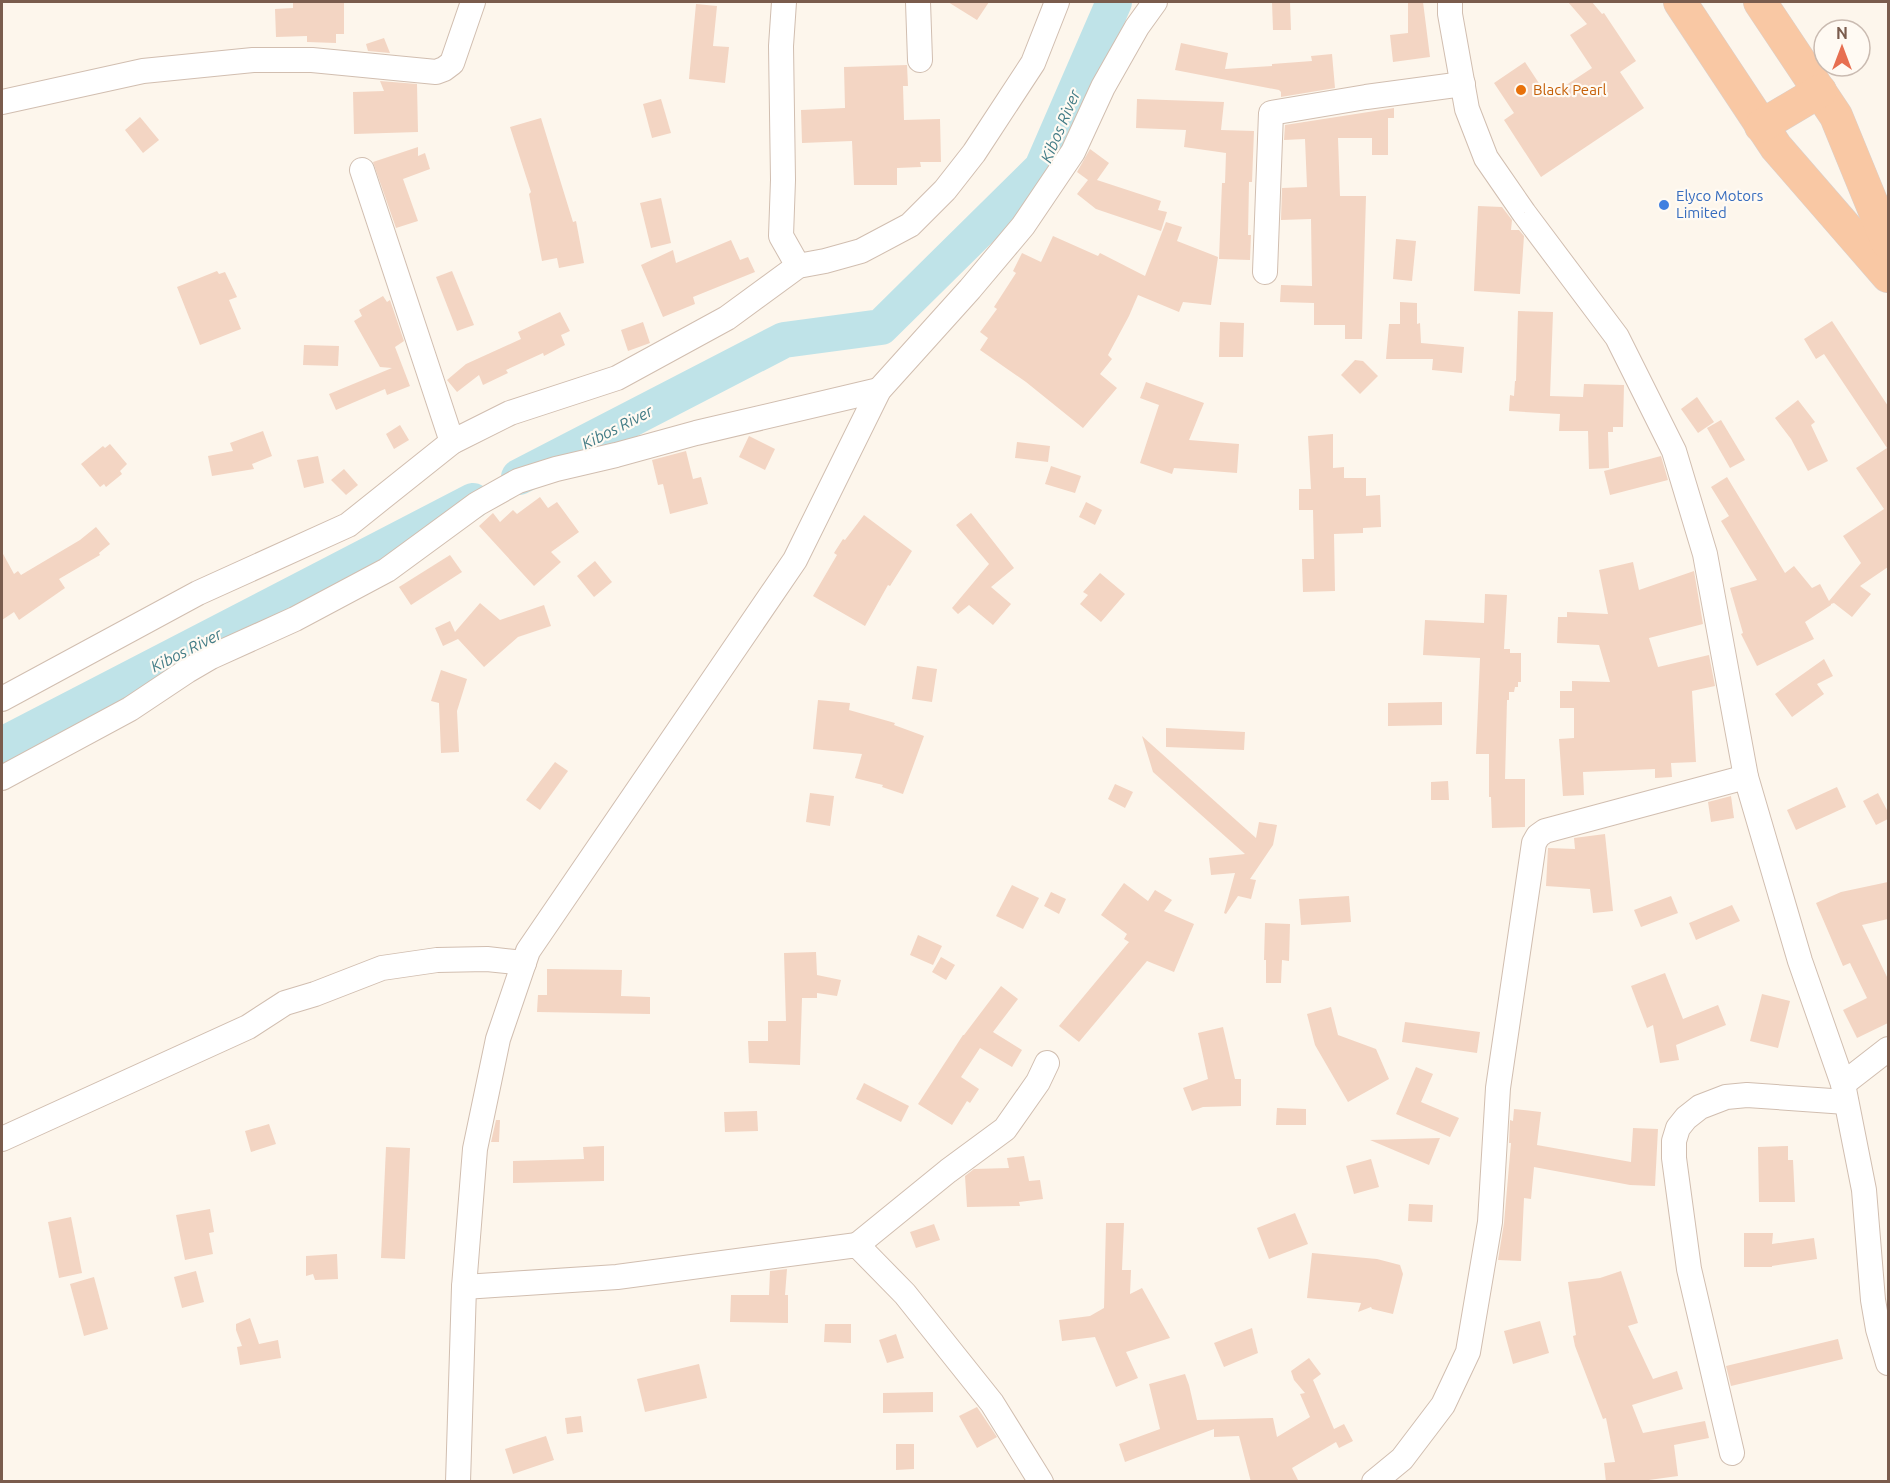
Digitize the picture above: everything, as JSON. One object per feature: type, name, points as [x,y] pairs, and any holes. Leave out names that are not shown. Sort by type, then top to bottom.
[{"type":"highway","points":[[1680,2],[1776,147],[1888,276]]},
{"type":"highway","points":[[1760,2],[1836,116],[1888,243]]},
{"type":"highway","points":[[1761,126],[1820,91]]},
{"type":"street","points":[[2,102],[143,71],[253,60],[312,60],[436,72],[452,63],[473,2]]},
{"type":"street","points":[[784,2],[781,46],[783,180],[781,236],[798,266]]},
{"type":"street","points":[[918,2],[920,60]]},
{"type":"street","points":[[2,699],[198,593],[348,525],[452,442],[510,413],[617,378],[727,318],[798,266],[861,251],[910,225],[945,190],[974,153],[1034,63],[1057,2]]},
{"type":"street","points":[[458,1482],[464,1287],[475,1149],[498,1039],[528,951],[795,560],[879,390],[1023,226],[1073,152],[1103,87],[1137,27],[1155,2]]},
{"type":"street","points":[[1450,2],[1450,14],[1467,109],[1486,158],[1524,213],[1617,337],[1674,450],[1705,554],[1746,777],[1800,961],[1844,1093],[1864,1190],[1873,1300],[1888,1364]]},
{"type":"street","points":[[1265,272],[1270,113],[1463,84]]},
{"type":"street","points":[[362,170],[452,442]]},
{"type":"street","points":[[2,778],[130,709],[211,657],[295,619],[387,570],[477,504],[519,481],[556,469],[696,433],[879,390]]},
{"type":"street","points":[[1374,1482],[1402,1459],[1443,1405],[1468,1352],[1490,1221],[1498,1088],[1534,843],[1545,831],[1746,777]]},
{"type":"street","points":[[2,1139],[248,1027],[285,1003],[382,968],[437,960],[487,959],[524,963]]},
{"type":"street","points":[[1732,1453],[1689,1269],[1674,1158],[1674,1141],[1678,1128],[1700,1107],[1726,1097],[1844,1093],[1888,1049]]},
{"type":"street","points":[[464,1287],[617,1277],[857,1245],[948,1171],[1005,1129],[1038,1082],[1047,1063]]},
{"type":"street","points":[[857,1245],[905,1294],[992,1403],[1041,1482]]},
{"type":"building","points":[[293,2],[344,2],[344,34],[336,34],[336,43],[307,42],[307,36],[276,37],[275,9],[293,8]]},
{"type":"building","points":[[948,2],[989,2],[977,20]]},
{"type":"building","points":[[1272,2],[1290,2],[1291,30],[1273,30]]},
{"type":"building","points":[[1408,2],[1423,2],[1430,57],[1393,62],[1390,35],[1408,33]]},
{"type":"building","name":"Black Pearl","points":[[1568,2],[1592,2],[1602,14],[1604,13],[1636,61],[1620,72],[1644,108],[1541,177],[1504,120],[1514,113],[1494,83],[1525,62],[1548,97],[1592,68],[1570,35],[1587,24]]},
{"type":"building","points":[[696,4],[717,6],[713,46],[729,47],[725,83],[689,79]]},
{"type":"building","points":[[384,38],[390,53],[368,51],[366,44]]},
{"type":"building","points":[[1181,43],[1228,53],[1225,69],[1312,61],[1311,56],[1332,54],[1335,88],[1281,97],[1279,90],[1175,70]]},
{"type":"building","points":[[907,65],[908,86],[903,86],[904,120],[940,119],[941,162],[920,162],[921,167],[897,168],[897,185],[854,185],[852,141],[802,143],[801,110],[845,108],[844,67]]},
{"type":"building","points":[[380,81],[417,84],[418,132],[354,134],[353,92],[384,91]]},
{"type":"building","points":[[661,99],[671,133],[652,138],[643,104]]},
{"type":"building","points":[[1137,99],[1224,102],[1221,130],[1254,131],[1252,182],[1249,182],[1250,260],[1219,259],[1222,183],[1225,183],[1226,153],[1184,147],[1186,130],[1136,128]]},
{"type":"building","points":[[1394,108],[1394,118],[1388,118],[1388,155],[1372,155],[1372,138],[1338,138],[1340,196],[1366,196],[1362,339],[1345,339],[1345,325],[1314,325],[1314,303],[1280,302],[1281,285],[1312,286],[1311,219],[1281,220],[1282,188],[1307,187],[1305,139],[1284,140],[1285,125]]},
{"type":"building","points":[[140,117],[159,140],[143,153],[125,130]]},
{"type":"building","points":[[541,118],[573,222],[576,221],[584,263],[559,268],[557,258],[542,261],[529,194],[531,192],[510,127]]},
{"type":"building","points":[[418,147],[418,156],[425,153],[430,169],[403,179],[418,221],[396,228],[373,162]]},
{"type":"building","points":[[1090,149],[1109,163],[1097,180],[1161,201],[1158,210],[1167,212],[1161,231],[1096,209],[1077,194],[1088,180],[1077,172]]},
{"type":"building","points":[[661,198],[671,243],[651,248],[640,203]]},
{"type":"building","points":[[1478,206],[1502,207],[1512,220],[1511,230],[1519,230],[1524,236],[1520,294],[1474,291]]},
{"type":"building","points":[[1166,222],[1182,227],[1177,241],[1218,257],[1211,305],[1183,302],[1179,312],[1138,295],[1108,355],[1112,359],[1100,374],[1117,388],[1083,428],[1026,382],[980,350],[988,338],[980,332],[997,309],[994,307],[1016,273],[1013,271],[1022,253],[1041,262],[1053,236],[1098,256],[1100,253],[1145,276]]},
{"type":"building","points":[[1396,239],[1416,241],[1412,281],[1393,279]]},
{"type":"building","points":[[731,240],[740,260],[748,257],[755,272],[693,297],[695,304],[663,317],[641,265],[673,250],[676,263]]},
{"type":"building","points":[[217,271],[219,274],[225,272],[237,297],[229,300],[241,329],[200,345],[177,287]]},
{"type":"building","points":[[452,271],[474,325],[457,331],[436,277]]},
{"type":"building","points":[[383,296],[387,302],[390,300],[404,341],[395,347],[410,386],[387,395],[385,389],[336,410],[329,394],[392,368],[380,367],[354,321],[362,316],[359,310]]},
{"type":"building","points":[[1400,302],[1417,303],[1417,324],[1420,323],[1421,343],[1464,347],[1462,373],[1432,370],[1433,359],[1386,359],[1389,324],[1400,324]]},
{"type":"building","points":[[1518,311],[1553,312],[1550,396],[1583,397],[1584,384],[1624,385],[1623,427],[1613,427],[1613,432],[1608,432],[1609,468],[1589,469],[1588,431],[1559,431],[1560,414],[1509,411],[1510,395],[1514,396],[1516,381]]},
{"type":"building","points":[[560,312],[570,331],[561,335],[565,345],[544,356],[543,353],[506,370],[508,373],[483,385],[479,375],[457,392],[447,380],[466,364],[521,339],[518,332]]},
{"type":"building","points":[[1832,321],[1888,406],[1888,567],[1860,586],[1871,594],[1852,617],[1834,603],[1831,604],[1805,622],[1814,639],[1757,666],[1741,634],[1743,633],[1730,588],[1757,580],[1721,521],[1729,516],[1711,487],[1727,477],[1785,573],[1794,566],[1812,588],[1820,584],[1829,601],[1861,563],[1843,536],[1884,509],[1856,468],[1887,448],[1824,354],[1816,359],[1804,339]]},
{"type":"building","points":[[643,322],[650,343],[628,351],[621,330]]},
{"type":"building","points":[[1220,322],[1244,323],[1243,357],[1219,357]]},
{"type":"building","points":[[304,345],[339,346],[338,366],[303,365]]},
{"type":"building","points":[[1355,360],[1363,361],[1378,376],[1360,394],[1341,375]]},
{"type":"building","points":[[1146,382],[1204,403],[1189,440],[1239,444],[1237,473],[1174,468],[1172,474],[1140,463],[1159,405],[1140,398]]},
{"type":"building","points":[[1697,397],[1714,422],[1698,433],[1681,409]]},
{"type":"building","points":[[1798,400],[1815,422],[1811,425],[1828,461],[1808,471],[1791,439],[1775,418]]},
{"type":"building","points":[[1721,420],[1745,460],[1730,468],[1707,428]]},
{"type":"building","points":[[400,425],[409,440],[394,449],[386,434]]},
{"type":"building","points":[[263,431],[272,456],[252,464],[254,469],[212,476],[208,456],[233,451],[230,443]]},
{"type":"building","points":[[1333,434],[1333,468],[1344,467],[1344,478],[1366,478],[1366,496],[1380,495],[1381,527],[1363,528],[1363,533],[1334,534],[1335,591],[1303,592],[1302,559],[1314,559],[1313,510],[1299,510],[1299,489],[1311,489],[1308,436]]},
{"type":"building","points":[[749,436],[775,449],[765,470],[739,457]]},
{"type":"building","points":[[1017,442],[1050,446],[1048,462],[1015,458]]},
{"type":"building","points":[[110,444],[127,464],[120,471],[122,474],[106,487],[104,484],[100,487],[81,464],[103,446],[105,448]]},
{"type":"building","points":[[686,451],[693,479],[701,477],[708,504],[670,514],[663,484],[658,485],[652,460]]},
{"type":"building","points":[[318,456],[324,483],[304,488],[297,460]]},
{"type":"building","points":[[1661,456],[1668,480],[1610,495],[1604,471]]},
{"type":"building","points":[[1051,466],[1081,476],[1075,493],[1045,484]]},
{"type":"building","points":[[344,469],[358,485],[346,495],[331,480]]},
{"type":"building","points":[[540,497],[548,508],[557,502],[579,532],[551,552],[561,562],[534,586],[479,526],[493,513],[500,522],[513,510],[517,514]]},
{"type":"building","points":[[1086,502],[1102,510],[1095,525],[1079,517]]},
{"type":"building","points":[[971,513],[1014,568],[991,587],[1011,604],[993,625],[969,605],[958,614],[952,608],[989,564],[956,525]]},
{"type":"building","points":[[864,515],[912,551],[890,586],[888,585],[865,626],[813,596],[837,555],[834,553]]},
{"type":"building","points":[[96,527],[110,544],[99,553],[100,555],[59,579],[65,588],[19,620],[14,612],[2,620],[2,552],[14,574],[18,571],[21,575],[80,540]]},
{"type":"building","points":[[450,555],[462,572],[411,605],[399,587]]},
{"type":"building","points":[[595,561],[612,582],[594,597],[577,576]]},
{"type":"building","points":[[1633,562],[1639,590],[1694,571],[1703,624],[1649,638],[1658,667],[1709,655],[1715,686],[1692,691],[1696,762],[1671,763],[1672,777],[1655,778],[1655,769],[1583,772],[1584,795],[1563,796],[1559,739],[1574,738],[1574,708],[1560,708],[1560,691],[1572,691],[1572,681],[1610,682],[1599,645],[1557,643],[1558,617],[1567,617],[1567,612],[1608,614],[1599,570]]},
{"type":"building","points":[[1100,573],[1125,594],[1101,622],[1080,604],[1088,595],[1083,592]]},
{"type":"building","points":[[1485,594],[1507,595],[1504,649],[1510,649],[1510,653],[1521,653],[1521,682],[1518,682],[1518,687],[1515,687],[1514,692],[1509,692],[1509,700],[1507,700],[1505,779],[1525,779],[1525,827],[1492,828],[1489,754],[1476,754],[1480,658],[1423,655],[1425,620],[1484,623]]},
{"type":"building","points":[[480,603],[500,620],[544,605],[551,626],[518,637],[484,667],[458,639],[443,646],[435,628],[450,621],[455,632]]},
{"type":"building","points":[[1824,659],[1833,676],[1817,684],[1824,694],[1792,717],[1775,694]]},
{"type":"building","points":[[917,666],[937,669],[932,702],[912,699]]},
{"type":"building","points":[[441,670],[467,679],[457,711],[459,752],[441,753],[439,703],[431,701]]},
{"type":"building","points":[[818,700],[850,703],[849,710],[895,723],[894,725],[924,736],[903,794],[882,787],[883,785],[855,778],[862,754],[813,749]]},
{"type":"building","points":[[1442,702],[1442,725],[1388,726],[1388,703]]},
{"type":"building","points":[[1166,728],[1245,732],[1244,750],[1166,747]]},
{"type":"building","points":[[1142,736],[1256,838],[1259,822],[1277,825],[1273,845],[1250,879],[1256,880],[1251,899],[1238,896],[1226,914],[1224,913],[1235,873],[1211,875],[1209,858],[1245,854],[1153,772]]},
{"type":"building","points":[[555,762],[568,771],[540,810],[526,800]]},
{"type":"building","points":[[1448,781],[1449,800],[1431,800],[1431,782]]},
{"type":"building","points":[[1115,784],[1133,792],[1125,808],[1108,799]]},
{"type":"building","points":[[1837,787],[1846,807],[1796,830],[1787,810]]},
{"type":"building","points":[[810,793],[834,796],[830,826],[806,822]]},
{"type":"building","points":[[1878,793],[1888,812],[1888,819],[1876,825],[1863,801]]},
{"type":"building","points":[[1731,796],[1734,818],[1711,822],[1708,802]]},
{"type":"building","points":[[1605,834],[1613,911],[1593,913],[1590,889],[1546,886],[1548,848],[1575,849],[1574,838]]},
{"type":"building","points":[[1888,882],[1888,919],[1862,925],[1888,979],[1888,1023],[1857,1038],[1843,1010],[1867,998],[1850,963],[1843,966],[1816,903],[1841,892]]},
{"type":"building","points":[[1124,883],[1148,901],[1155,890],[1172,900],[1164,911],[1194,924],[1174,972],[1147,961],[1079,1042],[1059,1026],[1129,942],[1124,939],[1127,934],[1101,915]]},
{"type":"building","points":[[1012,885],[1039,898],[1023,929],[996,916]]},
{"type":"building","points":[[1051,892],[1066,899],[1059,914],[1044,906]]},
{"type":"building","points":[[1349,896],[1351,922],[1301,925],[1299,899]]},
{"type":"building","points":[[1671,896],[1678,913],[1641,927],[1634,910]]},
{"type":"building","points":[[1732,905],[1740,921],[1696,940],[1689,923]]},
{"type":"building","points":[[1265,923],[1290,924],[1289,961],[1282,960],[1281,983],[1266,983]]},
{"type":"building","points":[[918,935],[942,946],[933,965],[910,955]]},
{"type":"building","points":[[816,952],[817,975],[841,980],[837,996],[817,993],[817,998],[802,998],[800,1065],[749,1063],[748,1041],[768,1041],[768,1021],[786,1021],[784,953]]},
{"type":"building","points":[[941,957],[955,965],[946,980],[932,972]]},
{"type":"building","points":[[547,969],[622,970],[621,996],[650,997],[650,1014],[537,1012],[538,995],[547,995]]},
{"type":"building","points":[[1665,973],[1683,1019],[1718,1005],[1726,1025],[1676,1045],[1679,1060],[1660,1063],[1653,1025],[1647,1028],[1631,986]]},
{"type":"building","points":[[1001,986],[1018,999],[993,1032],[1022,1050],[1012,1067],[980,1048],[961,1077],[979,1089],[970,1103],[967,1101],[952,1125],[918,1104],[963,1035]]},
{"type":"building","points":[[1762,994],[1790,1001],[1778,1048],[1750,1041]]},
{"type":"building","points":[[1331,1007],[1338,1035],[1376,1049],[1389,1079],[1348,1102],[1315,1045],[1307,1014]]},
{"type":"building","points":[[1405,1022],[1480,1032],[1477,1053],[1402,1042]]},
{"type":"building","points":[[1223,1027],[1235,1079],[1241,1079],[1241,1106],[1203,1107],[1192,1111],[1183,1088],[1208,1079],[1198,1033]]},
{"type":"building","points":[[1416,1067],[1433,1074],[1421,1102],[1459,1118],[1450,1137],[1396,1114]]},
{"type":"building","points":[[864,1083],[909,1106],[901,1122],[856,1099]]},
{"type":"building","points":[[1277,1108],[1306,1109],[1306,1125],[1276,1125]]},
{"type":"building","points":[[1514,1109],[1541,1112],[1537,1145],[1631,1162],[1633,1128],[1658,1129],[1655,1186],[1630,1185],[1534,1167],[1531,1199],[1524,1198],[1521,1261],[1498,1260],[1504,1223],[1511,1143],[1509,1143],[1510,1120],[1513,1121]]},
{"type":"building","points":[[757,1111],[758,1131],[725,1132],[724,1112]]},
{"type":"building","points":[[496,1120],[500,1120],[499,1142],[491,1142]]},
{"type":"building","points":[[269,1124],[276,1144],[251,1152],[245,1131]]},
{"type":"building","points":[[1440,1138],[1429,1165],[1370,1140]]},
{"type":"building","points":[[604,1146],[604,1181],[513,1183],[513,1161],[584,1159],[583,1147]]},
{"type":"building","points":[[1788,1146],[1788,1160],[1793,1160],[1795,1202],[1759,1202],[1758,1147]]},
{"type":"building","points":[[386,1147],[410,1148],[405,1259],[381,1258]]},
{"type":"building","points":[[1024,1156],[1029,1181],[1040,1180],[1043,1199],[1019,1202],[1020,1206],[967,1207],[965,1176],[974,1169],[1009,1168],[1007,1158]]},
{"type":"building","points":[[1371,1159],[1379,1187],[1354,1194],[1346,1166]]},
{"type":"building","points":[[1409,1204],[1433,1205],[1432,1222],[1408,1221]]},
{"type":"building","points":[[210,1209],[214,1232],[209,1233],[213,1254],[185,1260],[176,1215]]},
{"type":"building","points":[[1295,1213],[1308,1244],[1269,1259],[1257,1228]]},
{"type":"building","points":[[71,1217],[82,1273],[59,1278],[48,1222]]},
{"type":"building","points":[[1106,1223],[1124,1223],[1122,1270],[1131,1270],[1130,1294],[1142,1288],[1170,1338],[1126,1352],[1138,1378],[1116,1387],[1095,1337],[1062,1341],[1059,1320],[1090,1316],[1104,1308]]},
{"type":"building","points":[[934,1224],[940,1240],[916,1248],[910,1232]]},
{"type":"building","points":[[1744,1233],[1773,1233],[1772,1244],[1814,1238],[1817,1259],[1772,1267],[1744,1267]]},
{"type":"building","points":[[1312,1253],[1377,1259],[1400,1265],[1403,1274],[1393,1314],[1371,1307],[1358,1312],[1361,1303],[1307,1298]]},
{"type":"building","points":[[337,1254],[338,1279],[315,1280],[313,1274],[306,1276],[306,1256]]},
{"type":"building","points":[[787,1269],[785,1295],[788,1295],[788,1323],[730,1322],[731,1295],[769,1295],[770,1271]]},
{"type":"building","points":[[196,1271],[204,1302],[182,1308],[174,1277]]},
{"type":"building","points":[[1621,1271],[1638,1323],[1628,1326],[1653,1379],[1677,1371],[1683,1389],[1632,1405],[1643,1433],[1705,1421],[1709,1438],[1674,1445],[1678,1476],[1634,1482],[1606,1482],[1604,1463],[1615,1462],[1606,1418],[1603,1419],[1575,1346],[1573,1336],[1576,1335],[1568,1282],[1600,1278]]},
{"type":"building","points":[[94,1277],[108,1329],[84,1336],[70,1284]]},
{"type":"building","points":[[250,1318],[259,1344],[278,1340],[281,1358],[240,1365],[237,1347],[242,1346],[236,1324]]},
{"type":"building","points":[[1540,1321],[1549,1353],[1513,1364],[1504,1331]]},
{"type":"building","points":[[825,1324],[851,1324],[851,1343],[824,1342]]},
{"type":"building","points":[[1252,1328],[1258,1353],[1224,1367],[1214,1343]]},
{"type":"building","points":[[896,1334],[904,1358],[887,1363],[879,1340]]},
{"type":"building","points":[[1838,1339],[1843,1359],[1731,1386],[1726,1366]]},
{"type":"building","points":[[1309,1358],[1321,1374],[1313,1380],[1334,1429],[1344,1424],[1353,1441],[1339,1448],[1336,1442],[1292,1468],[1299,1482],[1251,1482],[1239,1436],[1214,1437],[1214,1429],[1125,1462],[1119,1444],[1160,1429],[1149,1384],[1185,1374],[1197,1420],[1273,1418],[1277,1437],[1310,1417],[1300,1394],[1305,1393],[1294,1380],[1291,1371]]},
{"type":"building","points":[[699,1364],[707,1398],[645,1412],[637,1379]]},
{"type":"building","points":[[933,1392],[933,1412],[883,1413],[883,1393]]},
{"type":"building","points":[[977,1407],[997,1437],[977,1448],[959,1416]]},
{"type":"building","points":[[581,1416],[583,1432],[567,1434],[565,1418]]},
{"type":"building","points":[[546,1436],[554,1460],[513,1474],[505,1449]]},
{"type":"building","points":[[896,1444],[914,1444],[914,1469],[896,1470]]},
{"type":"waterway","name":"Kibos River","points":[[519,477],[784,340],[881,327],[1042,168],[1114,2]]},
{"type":"waterway","name":"Kibos River","points":[[2,745],[473,501]]},
{"type":"place","name":"Black Pearl","points":[[1521,90]]},
{"type":"place","name":"Elyco Motors Limited","points":[[1664,205]]}]
